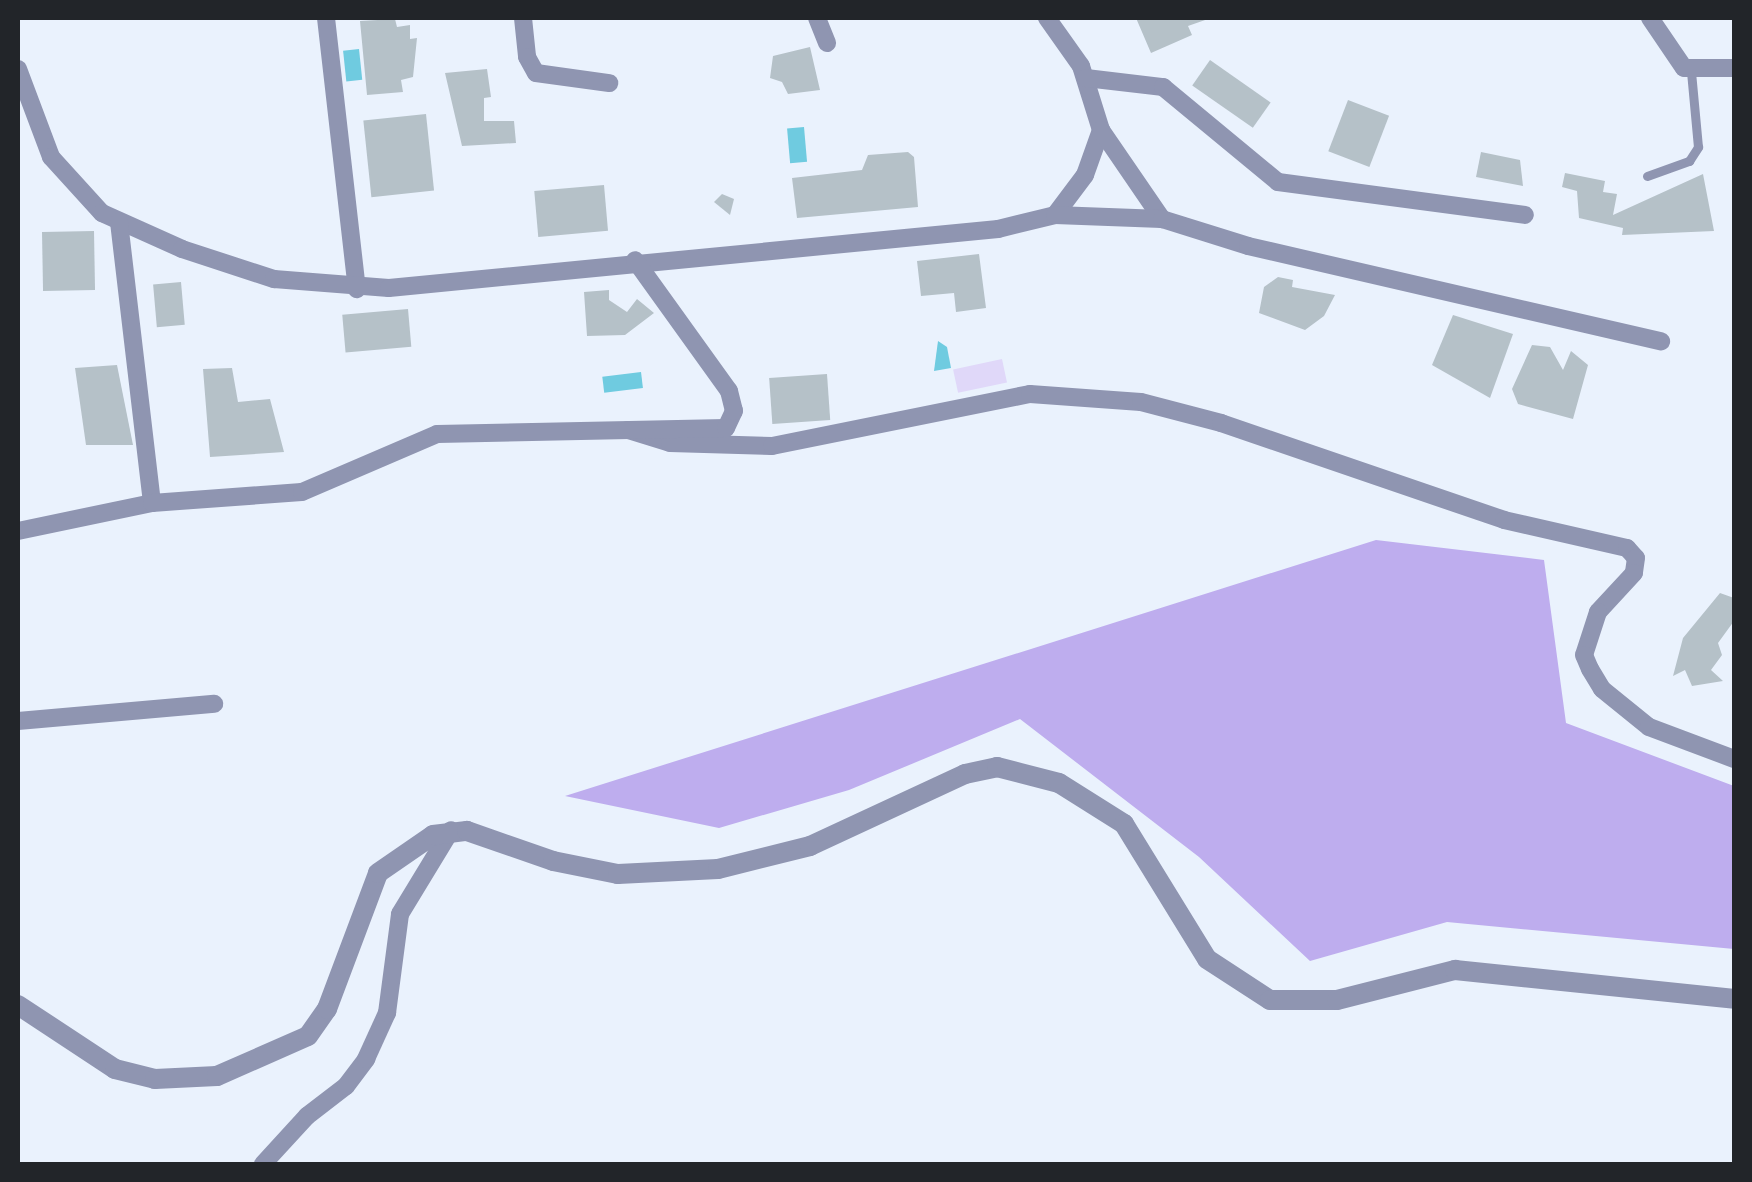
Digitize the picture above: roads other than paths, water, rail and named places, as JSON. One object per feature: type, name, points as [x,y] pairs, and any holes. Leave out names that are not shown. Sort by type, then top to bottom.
[{"type":"street","points":[[326,18],[357,288]]},
{"type":"street","points":[[524,18],[527,57],[536,73],[609,83]]},
{"type":"street","points":[[818,18],[827,43]]},
{"type":"street","points":[[1048,18],[1086,78],[1101,130],[1162,220]]},
{"type":"street","points":[[1650,18],[1676,62],[1692,71],[1734,68]]},
{"type":"street","points":[[18,69],[58,168],[78,194],[119,222],[255,273],[357,288],[998,229],[1054,215],[1162,220],[1248,246],[1660,341]]},
{"type":"street","points":[[1086,78],[1163,88],[1278,182],[1525,214]]},
{"type":"street","points":[[1054,215],[1085,175],[1101,130]]},
{"type":"street","points":[[119,222],[152,503]]},
{"type":"street","points":[[18,531],[152,503],[302,492],[437,434],[720,430],[730,425],[734,412],[725,384],[635,260]]},
{"type":"street","points":[[628,430],[670,444],[752,447],[1030,394],[1141,402],[1221,422],[1504,520],[1627,548],[1636,558],[1634,573],[1598,612],[1584,656],[1590,669],[1602,689],[1648,727],[1734,759]]},
{"type":"street","points":[[18,721],[214,704]]},
{"type":"street","points":[[18,1005],[102,1062],[141,1076],[217,1076],[298,1045],[318,1024],[378,872],[403,850],[450,830],[584,868],[687,872],[784,855],[964,774],[1014,768],[1076,791],[1124,824],[1207,958],[1270,1000],[1337,1000],[1455,970],[1734,999]]},
{"type":"street","points":[[263,1164],[307,1116],[351,1082],[366,1059],[387,1012],[400,914],[450,830]]},
{"type":"lane","points":[[1647,176],[1689,162],[1698,147],[1692,71]]},
{"type":"water","points":[[359,49],[362,80],[346,82],[343,51]]},
{"type":"water","points":[[804,127],[807,162],[790,163],[787,128]]},
{"type":"water","points":[[938,341],[947,347],[951,368],[934,371]]},
{"type":"water","points":[[641,372],[643,388],[604,393],[602,377]]}]
